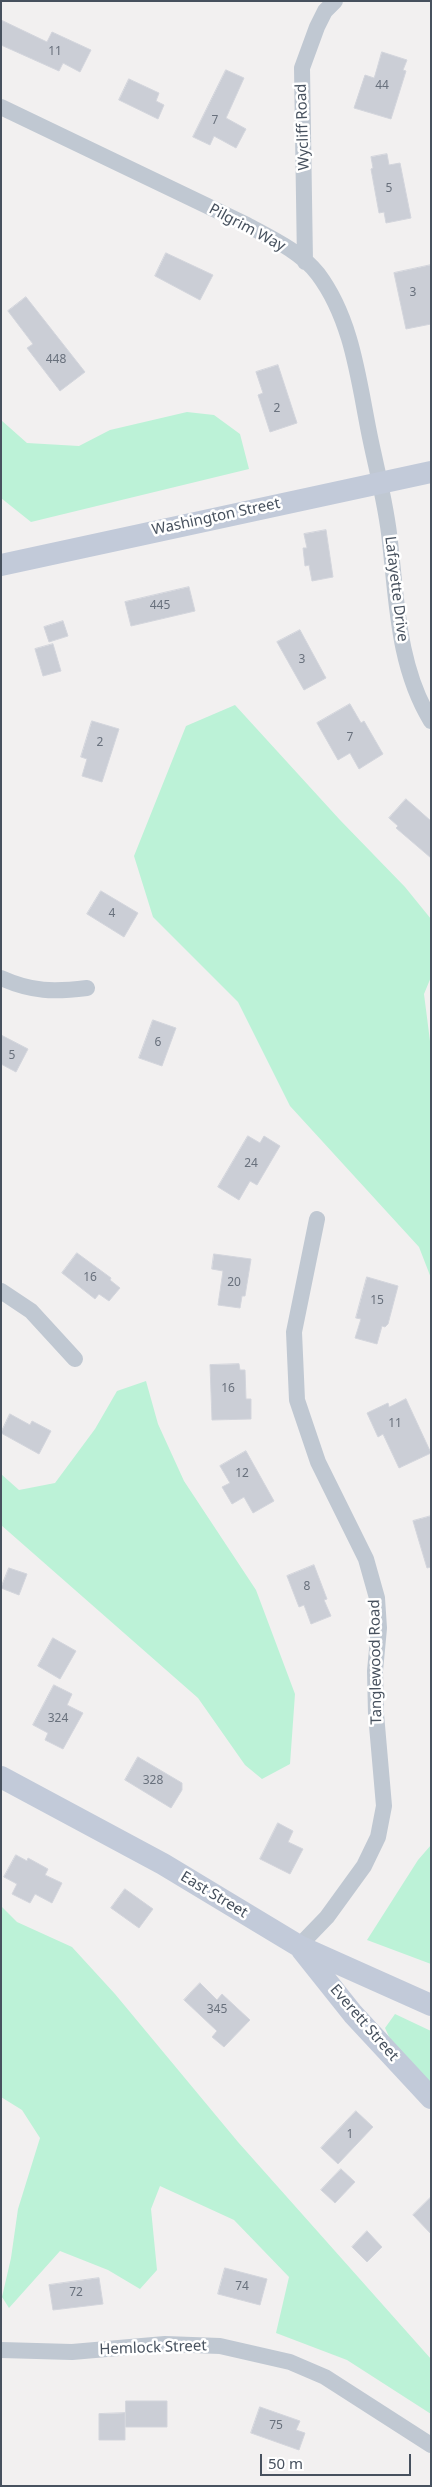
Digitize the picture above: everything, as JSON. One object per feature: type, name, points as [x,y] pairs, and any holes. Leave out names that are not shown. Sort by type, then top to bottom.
[{"type":"street","name":"Wycliff Road","points":[[305,262],[302,68],[317,27],[325,11],[335,1]]},
{"type":"street","name":"Pilgrim Way","points":[[1,107],[247,225],[281,243],[318,274],[337,307],[351,344],[379,483]]},
{"type":"street","name":"Washington Street","points":[[1,565],[431,472]]},
{"type":"street","name":"Lafayette Drive","points":[[379,483],[390,540],[402,644],[421,705],[431,721]]},
{"type":"street","points":[[1,978],[13,984],[53,992],[87,988]]},
{"type":"street","name":"Tanglewood Road","points":[[299,1946],[328,1917],[364,1866],[378,1837],[384,1806],[376,1714],[375,1671],[379,1628],[377,1598],[366,1559],[318,1462],[297,1400],[294,1332],[317,1219]]},
{"type":"street","points":[[1,1291],[31,1311],[74,1359]]},
{"type":"street","name":"East Street","points":[[1,1777],[163,1864],[299,1946],[431,2005]]},
{"type":"street","name":"Everett Street","points":[[299,1946],[353,2014],[431,2098]]},
{"type":"street","name":"Hemlock Street","points":[[1,2350],[72,2352],[166,2344],[220,2346],[290,2362],[325,2377],[431,2445]]},
{"type":"green space","points":[[187,412],[214,415],[240,434],[249,469],[31,522],[1,498],[1,420],[27,443],[79,446],[110,430]]},
{"type":"green space","points":[[235,705],[340,820],[405,887],[431,919],[431,977],[424,994],[431,1049],[431,1278],[419,1247],[290,1106],[238,1002],[153,917],[134,856],[186,726]]},
{"type":"green space","points":[[146,1381],[158,1424],[184,1481],[256,1590],[295,1694],[290,1764],[262,1779],[245,1765],[198,1698],[1,1525],[1,1474],[19,1490],[55,1483],[95,1429],[117,1391]]},
{"type":"green space","points":[[431,1845],[431,1964],[367,1940],[418,1860]]},
{"type":"green space","points":[[1,1906],[17,1922],[72,1947],[115,1994],[238,2142],[431,2359],[431,2414],[347,2360],[276,2333],[289,2277],[234,2220],[160,2186],[151,2209],[157,2270],[140,2289],[108,2270],[60,2251],[9,2308],[2,2297],[11,2258],[18,2209],[40,2138],[22,2110],[1,2097]]},
{"type":"green space","points":[[395,2014],[431,2031],[431,2085],[390,2039],[385,2028]]},
{"type":"building","points":[[1,20],[47,42],[52,32],[91,50],[80,72],[63,63],[59,71],[1,45]]},
{"type":"building","points":[[382,52],[407,60],[403,70],[406,71],[391,119],[354,108],[365,75],[374,78]]},
{"type":"building","points":[[226,70],[244,78],[226,118],[246,129],[236,148],[214,136],[210,145],[193,137]]},
{"type":"building","points":[[129,79],[159,93],[156,101],[164,105],[158,119],[119,100]]},
{"type":"building","points":[[387,154],[389,165],[400,163],[411,218],[386,223],[384,212],[379,213],[371,169],[373,168],[371,157]]},
{"type":"building","points":[[166,253],[213,275],[200,300],[155,276]]},
{"type":"building","points":[[431,265],[431,324],[406,329],[394,273]]},
{"type":"building","points":[[26,297],[85,372],[60,391],[27,348],[33,344],[8,311]]},
{"type":"building","points":[[278,365],[297,423],[270,432],[258,395],[263,393],[256,372]]},
{"type":"building","points":[[326,530],[333,577],[312,581],[309,565],[305,566],[303,548],[307,548],[304,534]]},
{"type":"building","points":[[189,587],[195,611],[131,626],[125,602]]},
{"type":"building","points":[[63,621],[68,636],[49,642],[44,627]]},
{"type":"building","points":[[300,630],[326,678],[304,690],[277,642]]},
{"type":"building","points":[[53,644],[61,671],[43,676],[35,649]]},
{"type":"building","points":[[350,704],[361,723],[364,721],[383,754],[359,769],[350,753],[338,760],[317,723]]},
{"type":"building","points":[[92,721],[119,729],[102,782],[82,776],[87,759],[81,757]]},
{"type":"building","points":[[406,799],[431,821],[431,858],[396,828],[398,826],[389,818]]},
{"type":"building","points":[[101,891],[138,913],[124,937],[87,914]]},
{"type":"building","points":[[153,1020],[176,1028],[162,1066],[139,1058]]},
{"type":"building","points":[[1,1035],[28,1049],[16,1072],[1,1064]]},
{"type":"building","points":[[248,1136],[260,1143],[264,1136],[280,1146],[257,1185],[250,1181],[239,1200],[218,1187]]},
{"type":"building","points":[[77,1253],[111,1278],[110,1280],[120,1288],[109,1301],[99,1294],[95,1299],[62,1273]]},
{"type":"building","points":[[214,1254],[251,1259],[245,1296],[242,1296],[240,1308],[218,1305],[223,1271],[212,1269]]},
{"type":"building","points":[[367,1277],[398,1286],[388,1324],[385,1327],[382,1326],[377,1344],[355,1338],[361,1319],[356,1318]]},
{"type":"building","points":[[239,1364],[240,1370],[245,1370],[246,1399],[251,1399],[251,1419],[212,1420],[210,1365]]},
{"type":"building","points":[[406,1399],[431,1453],[399,1468],[383,1434],[378,1437],[367,1413],[388,1403],[389,1407]]},
{"type":"building","points":[[10,1414],[30,1425],[32,1421],[51,1431],[39,1454],[1,1433]]},
{"type":"building","points":[[246,1451],[274,1501],[253,1513],[244,1497],[232,1504],[222,1487],[230,1483],[220,1466]]},
{"type":"building","points":[[431,1516],[431,1567],[427,1568],[413,1521]]},
{"type":"building","points":[[314,1565],[327,1599],[324,1600],[331,1616],[311,1624],[304,1605],[299,1607],[287,1576]]},
{"type":"building","points":[[9,1568],[27,1574],[19,1595],[1,1588]]},
{"type":"building","points":[[53,1638],[76,1651],[60,1679],[38,1666]]},
{"type":"building","points":[[54,1685],[72,1694],[67,1705],[83,1713],[63,1749],[45,1740],[48,1733],[33,1725]]},
{"type":"building","points":[[138,1757],[182,1783],[182,1790],[171,1808],[125,1780]]},
{"type":"building","points":[[278,1823],[293,1831],[288,1842],[303,1849],[290,1874],[260,1859]]},
{"type":"building","points":[[16,1855],[27,1861],[28,1858],[48,1869],[45,1875],[62,1883],[52,1903],[35,1894],[30,1903],[12,1894],[17,1884],[4,1877]]},
{"type":"building","points":[[125,1889],[153,1909],[139,1928],[111,1908]]},
{"type":"building","points":[[200,1983],[217,2000],[222,1994],[250,2020],[224,2047],[212,2037],[217,2031],[184,2000]]},
{"type":"building","points":[[356,2111],[373,2127],[338,2164],[321,2148]]},
{"type":"building","points":[[341,2169],[355,2182],[335,2203],[321,2190]]},
{"type":"building","points":[[431,2197],[431,2234],[413,2215]]},
{"type":"building","points":[[367,2231],[382,2247],[367,2262],[352,2247]]},
{"type":"building","points":[[225,2268],[267,2279],[260,2305],[218,2294]]},
{"type":"building","points":[[99,2278],[103,2304],[53,2310],[49,2285]]},
{"type":"building","points":[[126,2401],[167,2401],[167,2427],[126,2427]]},
{"type":"building","points":[[260,2407],[300,2421],[296,2430],[305,2433],[299,2450],[251,2433]]},
{"type":"building","points":[[125,2413],[125,2440],[99,2440],[99,2414]]}]
